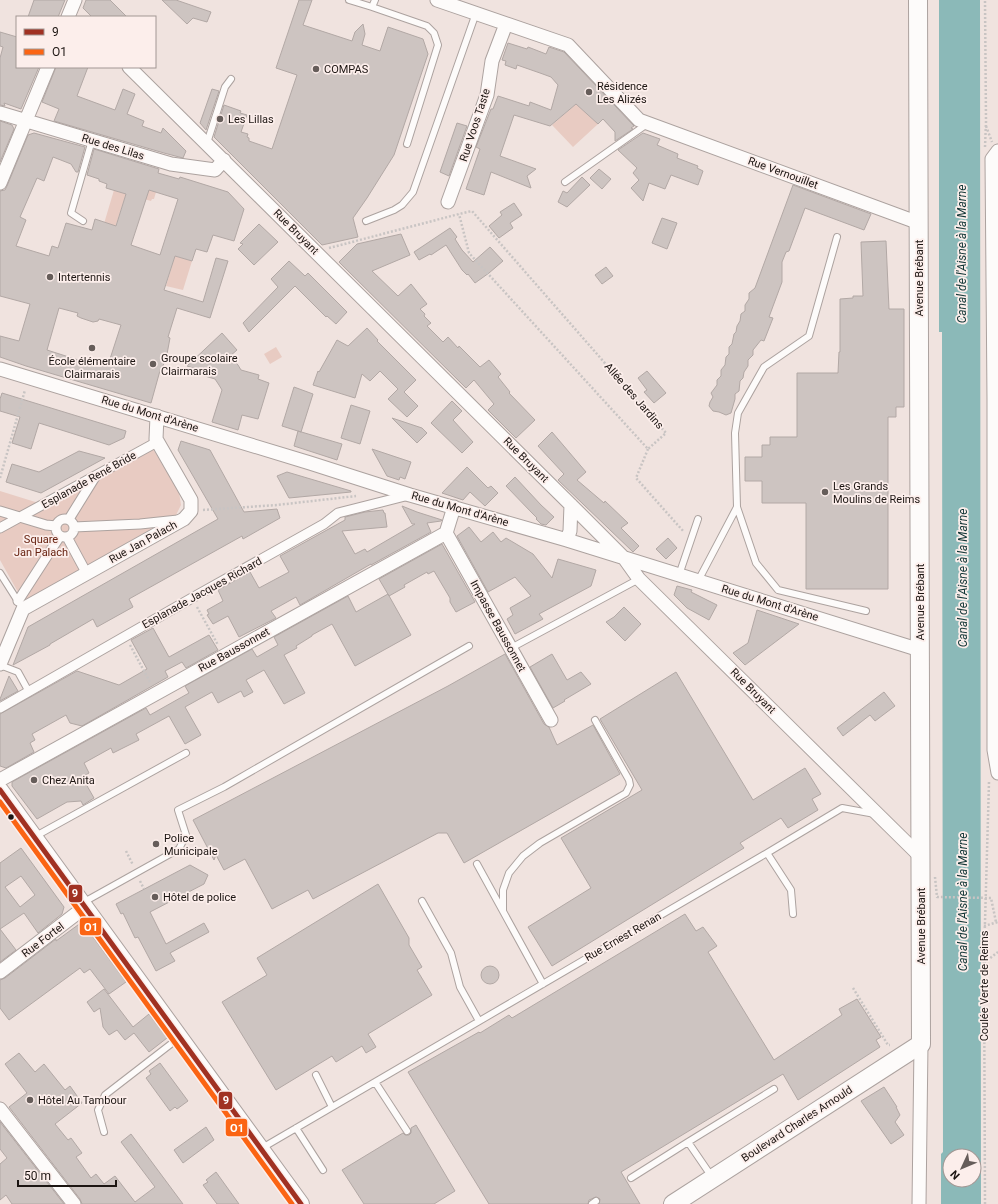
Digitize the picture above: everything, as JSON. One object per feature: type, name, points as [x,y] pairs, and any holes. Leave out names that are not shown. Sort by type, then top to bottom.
[{"type":"main road","name":"Avenue Brébant","points":[[918,0],[921,1044]]},
{"type":"main road","name":"Boulevard Charles Arnould","points":[[673,1204],[921,1044]]},
{"type":"street","name":"Rue Vernouillet","points":[[437,0],[568,45],[639,120],[919,223]]},
{"type":"street","name":"Rue Voos Taste","points":[[448,202],[487,95],[492,61],[506,24]]},
{"type":"street","points":[[0,183],[48,68]]},
{"type":"street","name":"Rue Bruyant","points":[[130,68],[624,558],[639,579],[920,856]]},
{"type":"street","name":"Rue des Lilas","points":[[0,113],[171,164],[215,170],[224,160]]},
{"type":"street","points":[[993,775],[996,397],[992,159],[997,151]]},
{"type":"street","name":"Rue du Mont d'Arène","points":[[0,369],[410,495],[567,540],[920,650]]},
{"type":"street","points":[[87,574],[64,537],[56,532],[56,526],[61,520],[71,523],[140,524],[188,515],[191,500],[156,439],[157,416]]},
{"type":"street","name":"Esplanade René Bride","points":[[0,528],[158,442]]},
{"type":"street","points":[[0,664],[20,605],[64,537],[73,532],[71,523],[96,475]]},
{"type":"street","name":"Esplanade Jacques Richard","points":[[0,708],[324,524],[338,513],[410,495]]},
{"type":"street","points":[[567,540],[570,531],[571,505]]},
{"type":"street","points":[[446,533],[454,507]]},
{"type":"street","name":"Esplanade René Bride","points":[[0,511],[46,525],[56,526]]},
{"type":"street","name":"Rue Jan Palach","points":[[20,605],[87,574],[188,515]]},
{"type":"street","name":"Impasse Baussonnet","points":[[446,533],[551,720]]},
{"type":"street","name":"Rue Baussonnet","points":[[0,780],[446,533]]},
{"type":"street","points":[[0,790],[301,1204]]},
{"type":"street","name":"Rue Fortel","points":[[0,972],[84,905]]},
{"type":"street","name":"Avenue Brébant","points":[[919,1204],[921,1044]]},
{"type":"street","points":[[0,1109],[74,1204]]},
{"type":"lane","points":[[349,0],[427,26],[434,33],[438,45],[407,144]]},
{"type":"lane","points":[[372,7],[375,0]]},
{"type":"lane","points":[[366,221],[394,210],[413,192],[476,13]]},
{"type":"lane","points":[[206,143],[225,87],[231,79]]},
{"type":"lane","points":[[565,182],[648,123]]},
{"type":"lane","points":[[83,221],[71,214],[92,140]]},
{"type":"lane","points":[[837,237],[809,336],[764,367],[738,413],[735,433],[737,507],[756,563],[778,590],[866,611]]},
{"type":"lane","points":[[698,581],[737,507]]},
{"type":"lane","points":[[679,575],[698,519]]},
{"type":"lane","points":[[0,573],[2,583],[20,605]]},
{"type":"lane","points":[[511,648],[639,579]]},
{"type":"lane","points":[[84,905],[179,849],[186,835],[178,810],[224,787],[469,646]]},
{"type":"lane","points":[[0,664],[18,672],[29,692]]},
{"type":"lane","points":[[503,910],[503,890],[509,873],[523,856],[540,843],[626,793],[630,786],[629,780],[595,720]]},
{"type":"lane","points":[[34,837],[186,753]]},
{"type":"lane","name":"Rue Ernest Renan","points":[[261,1149],[842,808],[878,815]]},
{"type":"lane","points":[[766,853],[791,890],[793,914]]},
{"type":"lane","points":[[477,864],[543,984]]},
{"type":"lane","points":[[422,901],[451,953],[460,987],[479,1021]]},
{"type":"lane","points":[[104,1132],[98,1110],[105,1095],[180,1037]]},
{"type":"lane","points":[[316,1075],[332,1107]]},
{"type":"lane","points":[[375,1082],[407,1131]]},
{"type":"lane","points":[[631,1178],[774,1089]]},
{"type":"lane","points":[[296,1128],[323,1170]]},
{"type":"lane","points":[[688,1142],[713,1179]]},
{"type":"path","points":[[985,0],[986,125],[997,151]]},
{"type":"path","name":"Allée des Jardins","points":[[315,251],[472,211],[666,432],[648,449]]},
{"type":"path","points":[[459,214],[469,253],[648,449],[636,478],[691,540]]},
{"type":"path","points":[[0,478],[29,378]]},
{"type":"path","points":[[188,515],[362,495]]},
{"type":"path","points":[[192,598],[224,656]]},
{"type":"path","points":[[125,636],[156,693]]},
{"type":"path","name":"Coulée Verte de Reims","points":[[985,1204],[984,926],[993,775]]},
{"type":"path","points":[[935,877],[937,898],[991,898],[997,922],[984,926]]},
{"type":"path","points":[[984,964],[998,952]]},
{"type":"path","points":[[853,988],[888,1045],[898,1045],[902,1057]]},
{"type":"green space","points":[[576,104],[598,124],[573,147],[552,125]]},
{"type":"green space","points":[[117,180],[156,192],[154,199],[151,201],[126,194],[114,231],[103,227]]},
{"type":"green space","points":[[175,256],[192,261],[183,290],[166,286]]},
{"type":"green space","points":[[276,347],[282,357],[270,364],[264,354]]},
{"type":"green space","name":"Square Jan Palach","points":[[153,449],[179,492],[181,505],[176,515],[28,599],[25,599],[19,594],[0,560],[0,491],[45,505]]},
{"type":"water","name":"Canal de l'Aisne à la Marne","points":[[939,0],[980,0],[981,1148],[943,1148],[942,332],[939,332]]},
{"type":"water","points":[[942,1153],[942,1188],[981,1188],[981,1204],[941,1204]]},
{"type":"building","points":[[34,0],[65,0],[58,16],[28,16]]},
{"type":"building","points":[[86,0],[110,0],[126,16],[91,16],[83,8]]},
{"type":"building","points":[[162,0],[176,0],[211,12],[207,22],[193,18],[187,24]]},
{"type":"building","points":[[299,0],[312,0],[303,25],[352,41],[355,32],[363,24],[365,34],[362,45],[380,51],[388,27],[423,39],[428,54],[394,155],[353,218],[358,237],[322,245],[214,137],[224,105],[241,111],[240,113],[247,115],[241,132],[248,134],[247,137],[249,138],[249,141],[272,149],[297,75],[276,68]]},
{"type":"building","points":[[0,32],[16,37],[16,68],[39,68],[21,109],[4,103],[5,106],[0,105],[0,58],[3,47],[0,46]]},
{"type":"building","points":[[508,43],[527,49],[528,47],[546,54],[549,47],[564,52],[634,126],[631,128],[633,129],[615,141],[615,132],[603,119],[598,124],[576,104],[550,126],[514,115],[500,156],[536,169],[527,176],[531,188],[491,172],[484,195],[466,189],[480,149],[476,147],[491,109],[493,109],[498,96],[529,106],[530,102],[551,110],[558,85],[551,77],[517,65],[516,69],[505,65],[506,61],[502,60]]},
{"type":"building","points":[[56,68],[88,68],[77,96],[115,110],[123,89],[135,94],[127,114],[144,121],[142,126],[161,133],[163,128],[186,151],[183,158],[54,121],[59,109],[42,102]]},
{"type":"building","points":[[212,89],[219,91],[206,130],[200,123]]},
{"type":"building","points":[[0,121],[12,125],[14,129],[0,162]]},
{"type":"building","points":[[457,123],[467,126],[449,176],[440,172]]},
{"type":"building","points":[[34,133],[85,147],[78,172],[76,172],[71,164],[53,157],[44,181],[37,178],[20,217],[26,220],[16,246],[49,256],[52,246],[58,248],[66,223],[92,230],[95,219],[116,226],[126,194],[106,188],[107,184],[99,181],[99,179],[87,175],[94,149],[159,169],[158,173],[179,179],[180,177],[228,192],[244,209],[234,241],[213,235],[207,252],[196,249],[192,261],[175,256],[164,290],[203,302],[216,258],[228,261],[210,318],[177,308],[168,337],[170,338],[167,354],[163,366],[161,367],[151,403],[0,357],[0,336],[19,341],[30,304],[0,296],[0,191],[5,190],[7,186],[28,135]],"holes":[[[149,190],[178,199],[160,255],[131,245]],[[59,308],[78,313],[77,316],[93,322],[98,321],[99,319],[121,325],[109,362],[99,359],[97,366],[47,350]]]},
{"type":"building","points":[[643,133],[660,139],[657,145],[678,154],[677,158],[698,166],[697,168],[703,171],[698,185],[671,175],[665,189],[649,183],[643,201],[631,188],[639,180],[633,173],[637,168],[618,150]]},
{"type":"building","points":[[599,169],[611,179],[602,189],[590,178]]},
{"type":"building","points":[[582,177],[590,185],[567,207],[558,202],[563,191],[567,193]]},
{"type":"building","points":[[793,185],[871,214],[864,230],[805,208],[789,251],[786,252],[782,262],[782,282],[769,317],[773,318],[764,341],[761,340],[753,350],[753,355],[748,360],[748,366],[744,372],[743,378],[740,381],[739,391],[735,394],[731,413],[726,415],[713,411],[709,406],[713,397],[711,393],[717,385],[717,380],[721,376],[721,370],[725,365],[726,357],[729,354],[729,347],[732,344],[741,314],[745,311],[745,305],[749,299],[749,293],[755,288]]},
{"type":"building","points":[[514,203],[522,215],[510,223],[513,228],[499,238],[489,226],[502,215],[500,212]]},
{"type":"building","points":[[662,218],[677,223],[667,249],[652,243]]},
{"type":"building","points":[[259,224],[278,242],[254,265],[238,249],[243,244],[240,243]]},
{"type":"building","points":[[450,228],[457,237],[455,239],[462,250],[473,262],[490,247],[503,261],[475,283],[468,274],[467,275],[462,270],[446,245],[431,255],[430,254],[419,260],[414,252]]},
{"type":"building","points":[[401,234],[410,255],[372,271],[398,296],[411,284],[427,304],[420,309],[431,323],[427,326],[443,342],[448,337],[480,367],[489,360],[501,374],[498,377],[510,392],[509,393],[535,420],[516,438],[488,410],[494,404],[474,380],[466,388],[339,262],[357,244]]},
{"type":"building","name":"Les Grands Moulins de Reims","points":[[886,241],[889,309],[904,309],[904,407],[896,407],[896,417],[888,417],[888,589],[806,589],[806,503],[762,503],[762,481],[745,481],[745,457],[762,457],[762,445],[770,445],[770,437],[797,437],[797,373],[838,373],[840,352],[840,299],[853,298],[853,296],[863,296],[861,242]]},
{"type":"building","points":[[289,261],[305,276],[308,273],[347,312],[336,324],[327,316],[326,317],[295,286],[249,332],[243,323],[278,287],[271,279]]},
{"type":"building","points":[[606,267],[613,276],[602,284],[595,275]]},
{"type":"building","points":[[367,328],[378,340],[377,341],[416,380],[404,392],[418,406],[407,417],[388,399],[398,389],[380,371],[370,381],[362,374],[355,398],[313,385],[318,371],[319,372],[337,340],[348,346]]},
{"type":"building","points":[[222,333],[237,350],[230,356],[241,370],[259,375],[258,379],[269,383],[258,419],[242,415],[238,430],[212,422],[222,390],[215,379],[198,374],[199,370],[187,366]]},
{"type":"building","points":[[647,371],[666,393],[654,403],[644,392],[647,390],[638,378]]},
{"type":"building","points":[[294,387],[313,394],[301,432],[282,426]]},
{"type":"building","points":[[2,393],[126,431],[124,438],[109,445],[39,423],[31,449],[12,443],[20,417],[0,411],[0,399]]},
{"type":"building","points":[[452,401],[462,411],[453,420],[473,442],[462,453],[431,423]]},
{"type":"building","points":[[351,405],[370,411],[360,444],[341,438]]},
{"type":"building","points":[[392,418],[422,428],[427,433],[417,443]]},
{"type":"building","points":[[298,431],[342,444],[337,460],[294,446]]},
{"type":"building","points":[[552,432],[586,472],[577,480],[604,503],[605,501],[628,523],[621,528],[639,546],[633,552],[558,480],[564,474],[538,446]]},
{"type":"building","points":[[181,441],[210,450],[244,512],[277,509],[280,518],[243,539],[242,536],[129,599],[133,607],[97,627],[93,619],[13,665],[28,627],[218,519],[178,450]]},
{"type":"building","points":[[372,449],[411,462],[405,479],[400,477],[399,480],[387,476]]},
{"type":"building","points":[[79,451],[105,458],[41,493],[6,482],[12,464],[39,472]]},
{"type":"building","points":[[467,467],[488,488],[491,486],[498,493],[485,506],[470,492],[463,500],[442,493]]},
{"type":"building","points":[[287,472],[351,492],[289,498],[277,476]]},
{"type":"building","points":[[515,477],[554,517],[546,525],[541,524],[506,486]]},
{"type":"building","points":[[402,506],[442,520],[427,523],[431,532],[371,564],[300,605],[296,597],[271,611],[276,618],[239,637],[228,616],[213,624],[207,615],[209,614],[207,610],[223,601],[218,590],[250,572],[259,588],[289,572],[280,556],[345,520],[345,517],[365,512],[383,510],[385,513],[387,527],[342,531],[355,554],[365,549],[367,552],[415,524],[412,524]]},
{"type":"building","points":[[469,527],[481,542],[493,532],[501,542],[506,538],[533,554],[552,578],[558,559],[596,570],[591,586],[539,614],[543,619],[515,634],[507,619],[513,615],[510,608],[531,596],[515,577],[488,592],[457,536]]},
{"type":"building","points":[[668,538],[677,548],[666,559],[656,549]]},
{"type":"building","points":[[442,544],[475,602],[456,612],[450,602],[450,598],[434,571],[428,574],[427,572],[404,585],[405,587],[389,596],[379,579]]},
{"type":"building","points":[[677,586],[692,590],[691,592],[717,605],[709,620],[687,608],[674,595]]},
{"type":"building","points":[[388,594],[411,635],[355,666],[332,624],[312,635],[296,646],[297,648],[284,655],[305,693],[284,704],[264,670],[246,680],[253,692],[244,697],[241,691],[218,703],[212,692],[185,707],[201,735],[185,744],[169,716],[136,734],[139,740],[113,753],[111,748],[84,763],[89,773],[82,777],[94,798],[83,805],[81,801],[67,802],[37,819],[12,786],[12,782],[146,708],[150,715],[189,693],[185,686],[252,649],[257,657],[278,645],[274,637],[348,596],[356,612]]},
{"type":"building","points":[[624,607],[641,624],[625,641],[606,622],[614,617]]},
{"type":"building","points":[[757,610],[799,624],[745,665],[733,653],[748,643]]},
{"type":"building","points":[[153,628],[169,657],[209,635],[218,650],[186,668],[182,662],[165,671],[168,677],[82,726],[70,723],[66,715],[32,734],[35,740],[30,743],[34,752],[6,768],[0,766],[0,714],[77,671],[119,685],[147,669],[131,640]]},
{"type":"building","points":[[505,654],[544,724],[549,727],[557,745],[593,725],[620,774],[464,863],[447,833],[438,833],[313,899],[308,890],[272,909],[245,859],[224,870],[216,855],[214,860],[193,820],[448,686]]},
{"type":"building","points":[[552,654],[567,680],[581,672],[591,684],[553,708],[530,667]]},
{"type":"building","points":[[676,672],[753,800],[805,768],[821,794],[812,799],[818,810],[788,828],[781,818],[740,843],[744,848],[552,966],[528,927],[591,888],[561,838],[642,790],[600,719]]},
{"type":"building","points":[[9,676],[18,691],[0,701],[0,699]]},
{"type":"building","points":[[884,692],[895,706],[875,721],[870,715],[843,736],[837,728]]},
{"type":"building","points":[[21,848],[64,907],[62,914],[38,933],[24,913],[0,929],[0,863]],"holes":[[[21,876],[35,895],[20,907],[5,887]]]},
{"type":"building","points":[[190,865],[208,875],[204,884],[150,912],[166,944],[204,923],[209,932],[170,953],[175,961],[156,971],[138,937],[135,938],[123,913],[121,914],[116,904]]},
{"type":"building","points":[[378,884],[409,938],[409,945],[422,967],[417,970],[432,995],[368,1034],[376,1047],[366,1053],[362,1046],[336,1062],[332,1056],[276,1090],[222,1002],[267,975],[257,958]]},
{"type":"building","points":[[685,914],[696,931],[703,927],[717,946],[708,952],[774,1060],[842,1015],[839,1009],[857,999],[881,1037],[876,1040],[880,1047],[798,1100],[783,1074],[621,1172],[640,1204],[599,1204],[600,1199],[596,1197],[589,1200],[588,1204],[489,1204],[408,1072],[479,1032],[480,1033],[509,1015],[512,1018]]},
{"type":"building","points":[[82,922],[126,982],[109,994],[90,969],[84,973],[80,968],[9,1020],[0,1008],[0,980],[5,978],[56,939],[56,941]]},
{"type":"building","points":[[0,929],[16,950],[0,962]]},
{"type":"building","points":[[486,966],[494,966],[499,971],[497,982],[494,984],[486,984],[481,979],[481,971]]},
{"type":"building","points":[[104,989],[133,1027],[149,1014],[167,1038],[149,1052],[134,1033],[125,1040],[117,1030],[109,1035],[103,1027],[100,1008],[94,1012],[87,1002]]},
{"type":"building","points":[[19,1053],[35,1072],[44,1064],[65,1090],[70,1086],[82,1103],[55,1124],[68,1140],[71,1138],[82,1153],[76,1157],[91,1178],[96,1174],[104,1184],[115,1176],[135,1202],[155,1187],[121,1142],[131,1134],[183,1204],[82,1204],[80,1199],[9,1107],[27,1093],[5,1064]]},
{"type":"building","points":[[160,1063],[188,1101],[177,1109],[175,1107],[170,1111],[146,1078],[151,1074],[149,1071]]},
{"type":"building","points":[[884,1087],[897,1107],[900,1115],[895,1122],[904,1135],[891,1144],[861,1101]]},
{"type":"building","points":[[0,1122],[64,1204],[12,1204],[6,1195],[0,1200],[0,1164],[7,1158],[0,1149]]},
{"type":"building","points":[[416,1125],[455,1191],[434,1204],[364,1204],[342,1170],[403,1133],[405,1135],[409,1135],[411,1133],[411,1128]]},
{"type":"building","points":[[206,1127],[214,1140],[183,1163],[174,1150]]},
{"type":"building","points":[[216,1172],[239,1204],[217,1204],[203,1185],[208,1182],[206,1180]]},
{"type":"transit line","name":"9","points":[[0,790],[301,1204]]},
{"type":"transit line","name":"O1","points":[[0,802],[292,1204]]},
{"type":"place","name":"COMPAS","points":[[316,69]]},
{"type":"place","name":"Résidence Les Alizés","points":[[589,92]]},
{"type":"place","name":"Les Lillas","points":[[220,119]]},
{"type":"place","name":"Intertennis","points":[[50,277]]},
{"type":"place","name":"École élémentaire Clairmarais","points":[[92,348]]},
{"type":"place","name":"Groupe scolaire Clairmarais","points":[[153,364]]},
{"type":"place","name":"Les Grands Moulins de Reims","points":[[825,492]]},
{"type":"place","name":"Chez Anita","points":[[34,780]]},
{"type":"place","name":"Police Municipale","points":[[156,844]]},
{"type":"place","name":"Hôtel de police","points":[[155,897]]},
{"type":"place","name":"Hôtel Au Tambour","points":[[30,1100]]}]
